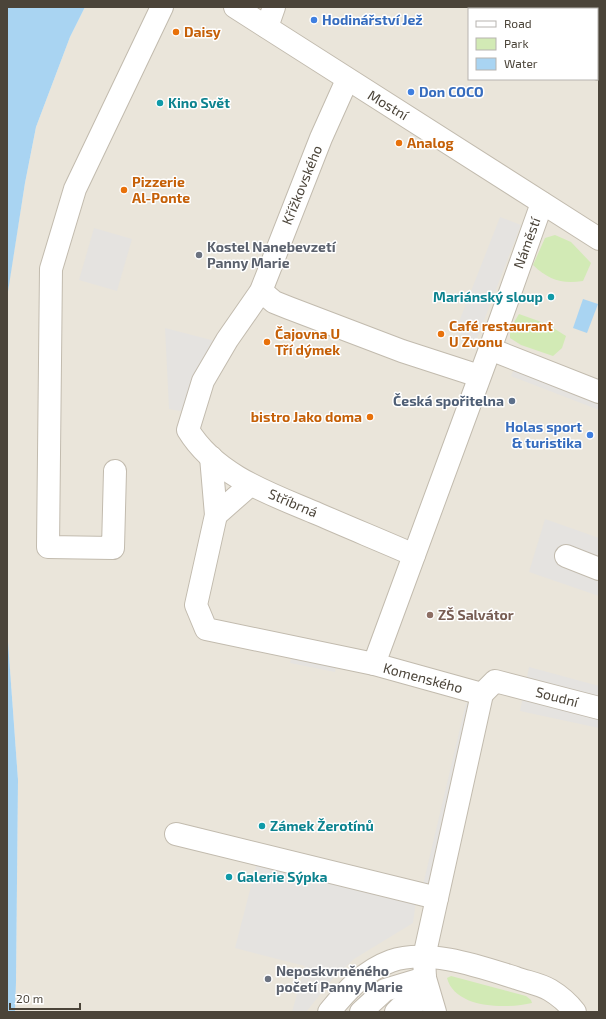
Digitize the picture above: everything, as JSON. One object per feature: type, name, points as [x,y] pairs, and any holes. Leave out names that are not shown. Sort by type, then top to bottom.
[{"type":"street","points":[[115,470],[113,548],[48,547],[51,269],[75,189],[162,7]]},
{"type":"street","name":"Mostní","points":[[235,7],[347,80],[440,136],[542,203]]},
{"type":"street","points":[[267,27],[274,7]]},
{"type":"street","name":"Křížkovského","points":[[188,430],[203,382],[227,340],[261,291],[321,138],[347,80]]},
{"type":"street","name":"Náměstí","points":[[490,349],[542,203],[599,239]]},
{"type":"street","points":[[261,291],[274,302],[288,308],[402,351],[479,376]]},
{"type":"street","points":[[490,349],[599,392]]},
{"type":"street","name":"Komenského","points":[[428,986],[438,898],[482,694],[374,664],[490,349]]},
{"type":"street","name":"Stříbrná","points":[[188,430],[196,443],[211,457],[250,485],[414,555]]},
{"type":"street","points":[[211,457],[216,515],[196,605],[206,629],[374,664]]},
{"type":"street","points":[[216,515],[250,485]]},
{"type":"street","points":[[566,556],[599,569]]},
{"type":"street","name":"Soudní","points":[[482,694],[495,681],[599,708]]},
{"type":"street","points":[[176,834],[438,898]]},
{"type":"street","points":[[329,1012],[353,984],[367,972],[393,960],[408,957],[428,986]]},
{"type":"street","points":[[396,1012],[428,986],[433,957],[468,964],[541,986],[562,998],[575,1012]]},
{"type":"street","points":[[361,1012],[385,990],[428,986]]},
{"type":"shaded area","points":[[85,7],[599,7],[599,1012],[15,1012],[18,780],[7,628],[7,295],[25,183],[36,127],[70,37]]},
{"type":"shaded area","points":[[500,217],[521,225],[476,341],[455,332]]},
{"type":"shaded area","points":[[94,228],[132,239],[117,291],[79,280]]},
{"type":"shaded area","points":[[165,328],[219,342],[197,414],[169,409]]},
{"type":"shaded area","points":[[516,364],[599,397],[599,410],[511,376]]},
{"type":"shaded area","points":[[545,519],[599,538],[599,596],[529,572]]},
{"type":"shaded area","points":[[295,641],[340,650],[335,672],[290,663]]},
{"type":"shaded area","points":[[529,667],[599,686],[599,728],[520,711]]},
{"type":"shaded area","points":[[466,703],[483,707],[442,890],[423,885]]},
{"type":"shaded area","points":[[259,855],[417,893],[413,923],[354,959],[335,976],[306,1012],[292,1012],[305,966],[235,948]]},
{"type":"green space","points":[[555,235],[571,242],[591,263],[583,281],[568,282],[556,280],[544,274],[533,265],[545,238]]},
{"type":"green space","points":[[519,314],[547,324],[566,336],[562,348],[553,356],[521,345],[510,338],[510,329]]},
{"type":"green space","points":[[451,976],[526,996],[532,1003],[496,1006],[471,1001],[460,996],[452,988],[447,978]]},
{"type":"water","points":[[7,7],[85,7],[70,37],[36,127],[25,183],[7,298]]},
{"type":"water","points":[[583,299],[598,304],[587,333],[573,328]]},
{"type":"water","points":[[7,628],[18,780],[15,1012],[7,1012]]},
{"type":"place","name":"Hodinářství Jež","points":[[314,20]]},
{"type":"place","name":"Daisy","points":[[176,32]]},
{"type":"place","name":"Don COCO","points":[[411,92]]},
{"type":"place","name":"Kino Svět","points":[[160,103]]},
{"type":"place","name":"Analog","points":[[399,143]]},
{"type":"place","name":"Pizzerie Al-Ponte","points":[[124,190]]},
{"type":"place","name":"Kostel Nanebevzetí Panny Marie","points":[[199,255]]},
{"type":"place","name":"Mariánský sloup","points":[[551,297]]},
{"type":"place","name":"Café restaurant U Zvonu","points":[[441,334]]},
{"type":"place","name":"Čajovna U Tří dýmek","points":[[267,342]]},
{"type":"place","name":"Česká spořitelna","points":[[512,401]]},
{"type":"place","name":"bistro Jako doma","points":[[370,417]]},
{"type":"place","name":"Holas sport & turistika","points":[[590,435]]},
{"type":"place","name":"ZŠ Salvátor","points":[[430,615]]},
{"type":"place","name":"Zámek Žerotínů","points":[[262,826]]},
{"type":"place","name":"Galerie Sýpka","points":[[229,877]]},
{"type":"place","name":"Neposkvrněného početí Panny Marie","points":[[268,979]]}]
